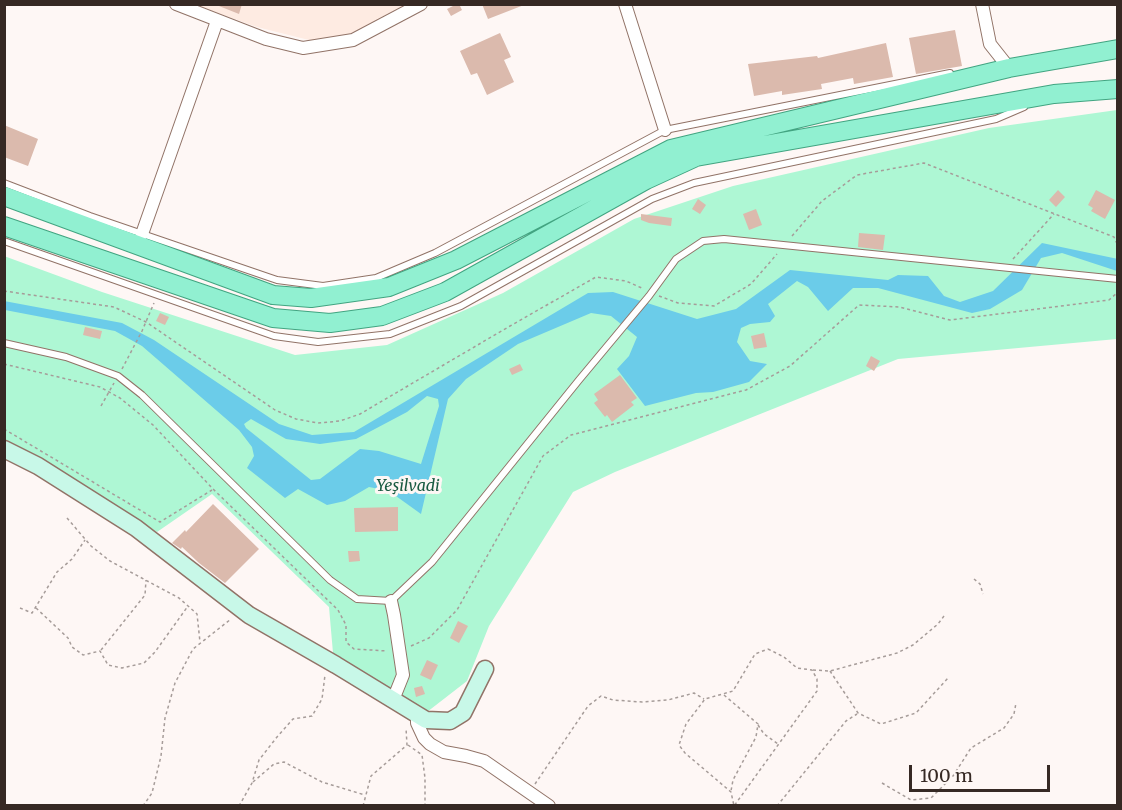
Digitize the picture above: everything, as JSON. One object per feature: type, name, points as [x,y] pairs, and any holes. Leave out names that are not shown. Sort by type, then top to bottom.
[{"type":"main road","points":[[4,196],[273,295],[312,298],[389,287],[456,260],[671,149],[1009,68],[1118,49]]},
{"type":"main road","points":[[4,226],[273,318],[330,323],[382,316],[445,292],[646,180],[696,157],[1054,94],[1118,89]]},
{"type":"street","points":[[176,4],[266,39],[303,48],[353,40],[421,4]]},
{"type":"street","points":[[625,4],[665,130]]},
{"type":"street","points":[[982,4],[990,45],[1009,68]]},
{"type":"street","points":[[142,234],[218,21]]},
{"type":"street","points":[[4,449],[38,466],[136,528],[242,610],[426,720],[450,721],[463,713],[485,669]]},
{"type":"street","points":[[391,601],[403,675],[405,707],[417,723],[424,738],[444,752],[484,761],[549,806]]},
{"type":"lane","points":[[978,68],[989,65],[1009,68]]},
{"type":"lane","points":[[4,183],[142,234],[277,280],[323,286],[376,278],[435,253],[665,130],[955,72]]},
{"type":"lane","points":[[4,241],[274,336],[318,342],[390,334],[461,306],[652,198],[694,183],[996,119],[1054,94]]},
{"type":"lane","points":[[4,343],[66,357],[118,376],[142,395],[330,580],[357,599],[391,601],[432,562],[651,295],[676,259],[703,241],[724,239],[1118,279]]},
{"type":"path","points":[[4,291],[114,307],[146,322],[275,410],[296,419],[329,423],[360,414],[596,278],[626,281],[651,295],[678,303],[714,306],[751,284],[822,201],[857,175],[924,163],[1114,237],[1118,246]]},
{"type":"path","points":[[1005,267],[1055,214]]},
{"type":"path","points":[[136,343],[157,295]]},
{"type":"path","points":[[4,429],[160,522],[213,489]]},
{"type":"path","points":[[67,518],[85,539],[110,561],[179,598],[197,614],[200,643]]},
{"type":"path","points":[[20,608],[32,614],[57,572],[72,559],[85,539]]},
{"type":"path","points":[[36,608],[68,638],[72,647],[83,655],[100,651],[145,595],[146,579]]},
{"type":"path","points":[[974,579],[981,584],[982,594]]},
{"type":"path","points":[[100,651],[108,665],[122,668],[144,663],[155,652],[188,606]]},
{"type":"path","points":[[144,806],[152,793],[165,718],[175,683],[193,649],[242,610]]},
{"type":"path","points":[[530,792],[588,706],[601,696],[614,700],[642,702],[694,693],[705,699],[723,695],[733,691],[745,667],[755,654],[768,649],[784,657],[797,668],[830,671],[897,653],[913,645],[944,616]]},
{"type":"path","points":[[238,806],[252,783],[258,760],[293,719],[312,716],[322,699],[323,683],[329,661]]},
{"type":"path","points":[[734,806],[817,691],[817,679],[812,670]]},
{"type":"path","points":[[830,671],[858,713],[881,724],[916,713],[950,677]]},
{"type":"path","points":[[723,695],[758,724],[764,734],[778,745]]},
{"type":"path","points":[[705,699],[687,724],[680,745],[685,753],[731,792]]},
{"type":"path","points":[[882,783],[911,800],[931,798],[953,776],[971,748],[1004,729],[1014,714],[1016,703]]},
{"type":"path","points":[[405,707],[407,745]]},
{"type":"path","points":[[777,806],[846,721],[858,713]]},
{"type":"path","points":[[734,806],[731,792],[733,780],[756,737],[758,724]]},
{"type":"path","points":[[363,806],[371,776],[407,745]]},
{"type":"path","points":[[407,745],[422,755],[425,806]]},
{"type":"path","points":[[252,783],[274,764],[284,762],[322,782],[365,795]]},
{"type":"shaded area","points":[[195,5],[408,5],[350,34],[313,41],[257,27]]},
{"type":"green space","name":"Yeşilvadi","points":[[1117,110],[1117,339],[898,359],[615,472],[573,492],[489,626],[467,681],[427,712],[333,653],[329,607],[212,494],[157,532],[67,476],[5,442],[4,256],[102,292],[295,355],[387,345],[503,293],[634,219],[733,186],[989,128]]},
{"type":"water","points":[[1042,243],[1118,259],[1117,271],[1062,253],[1041,258],[1022,290],[990,309],[972,313],[878,288],[853,288],[828,311],[808,287],[797,281],[768,304],[775,316],[770,322],[750,324],[741,328],[737,342],[750,361],[767,364],[749,382],[645,406],[617,369],[629,356],[637,337],[611,316],[591,313],[518,344],[466,379],[448,399],[421,514],[389,491],[369,487],[345,501],[327,505],[298,489],[285,498],[247,468],[254,456],[252,447],[239,430],[142,346],[115,331],[5,310],[4,301],[122,323],[154,340],[279,424],[312,435],[354,432],[588,293],[613,292],[697,319],[736,309],[790,270],[888,280],[898,275],[928,276],[944,296],[960,302],[993,291]],"holes":[[[427,396],[438,399],[439,406],[421,464],[379,451],[360,449],[320,479],[311,480],[244,424],[251,419],[286,439],[320,444],[356,439],[407,412]]]},
{"type":"building","points":[[214,4],[242,4],[239,14]]},
{"type":"building","points":[[457,4],[462,10],[451,16],[447,9]]},
{"type":"building","points":[[482,4],[524,4],[524,5],[488,19]]},
{"type":"building","points":[[955,30],[962,66],[916,74],[909,38]]},
{"type":"building","points":[[500,33],[511,57],[504,60],[514,82],[487,95],[477,73],[471,75],[460,51]]},
{"type":"building","points":[[886,43],[893,77],[854,84],[853,78],[821,84],[822,89],[782,95],[782,91],[754,96],[748,64],[817,56],[818,58]]},
{"type":"building","points":[[4,125],[38,139],[28,166],[4,157]]},
{"type":"building","points":[[1058,190],[1065,197],[1056,207],[1049,200]]},
{"type":"building","points":[[1096,190],[1115,200],[1105,219],[1091,211],[1093,208],[1088,205]]},
{"type":"building","points":[[698,199],[706,205],[700,214],[692,209]]},
{"type":"building","points":[[756,209],[762,225],[749,230],[743,214]]},
{"type":"building","points":[[641,214],[672,218],[671,226],[641,220]]},
{"type":"building","points":[[859,233],[885,235],[883,250],[858,247]]},
{"type":"building","points":[[160,313],[169,317],[165,325],[156,321]]},
{"type":"building","points":[[85,327],[102,331],[100,339],[83,335]]},
{"type":"building","points":[[764,333],[767,347],[754,349],[751,336]]},
{"type":"building","points":[[871,356],[880,361],[874,371],[866,366]]},
{"type":"building","points":[[520,364],[523,370],[512,375],[509,369]]},
{"type":"building","points":[[620,375],[637,398],[631,402],[634,405],[612,422],[594,403],[598,400],[594,394]]},
{"type":"building","points":[[213,504],[259,549],[225,583],[182,547],[181,549],[172,543]]},
{"type":"building","points":[[398,507],[398,531],[355,532],[354,508]]},
{"type":"building","points":[[348,551],[359,551],[360,561],[349,562]]},
{"type":"building","points":[[458,621],[468,626],[459,643],[450,638]]},
{"type":"building","points":[[427,660],[438,665],[431,680],[420,675]]},
{"type":"building","points":[[422,686],[425,694],[416,697],[414,688]]}]
